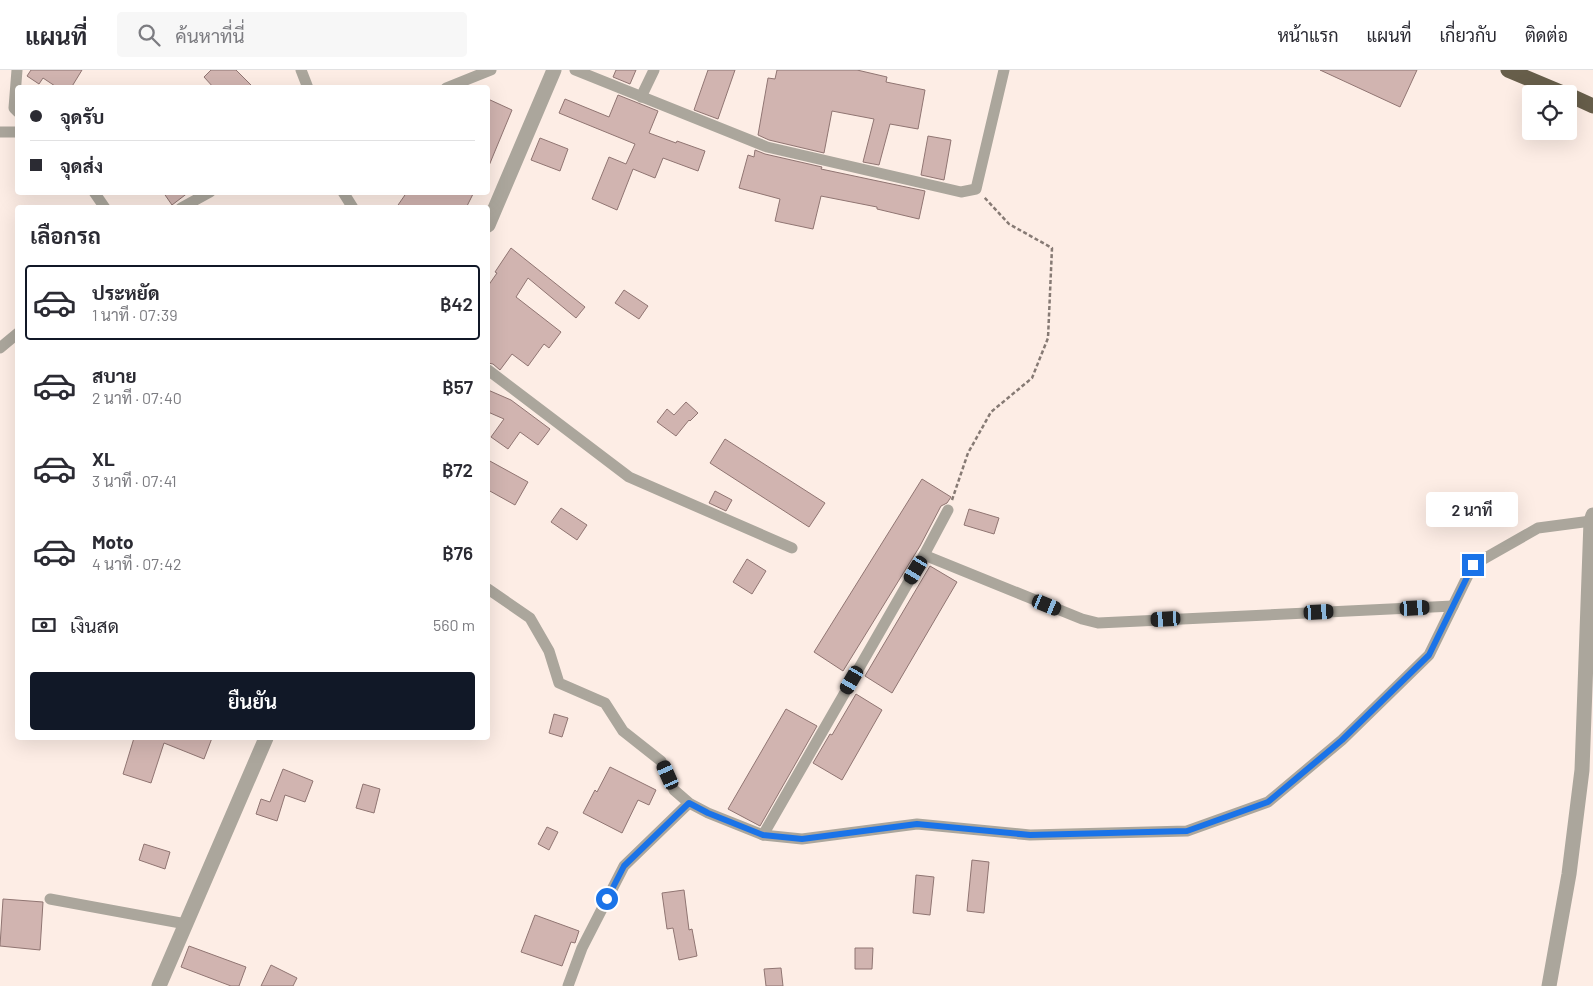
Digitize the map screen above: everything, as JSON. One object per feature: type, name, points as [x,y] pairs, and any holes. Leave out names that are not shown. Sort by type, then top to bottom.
[{"type":"highway","points":[[1508,70],[1544,85]]},
{"type":"highway","points":[[1577,99],[1593,106]]},
{"type":"street","points":[[16,85],[17,70]]},
{"type":"street","points":[[301,70],[307,85]]},
{"type":"street","points":[[454,85],[491,70]]},
{"type":"street","points":[[490,220],[554,70]]},
{"type":"street","points":[[575,70],[641,98],[767,146],[961,192],[976,189],[1004,70]]},
{"type":"street","points":[[641,98],[654,70]]},
{"type":"street","points":[[15,95],[15,109]]},
{"type":"street","points":[[0,132],[15,132]]},
{"type":"street","points":[[186,205],[205,195]]},
{"type":"street","points":[[0,348],[15,336]]},
{"type":"street","points":[[490,372],[630,477],[792,548]]},
{"type":"street","points":[[763,835],[948,510]]},
{"type":"street","points":[[490,589],[530,618],[549,651],[559,683],[605,703],[623,731],[662,761],[674,790],[689,803],[708,813],[763,835],[802,839],[917,824],[1030,835],[1187,831],[1268,802],[1334,747],[1429,655],[1473,565],[1538,528],[1592,518],[1582,770],[1569,874],[1549,986]]},
{"type":"street","points":[[924,555],[1082,619],[1098,623],[1453,606]]},
{"type":"street","points":[[159,986],[265,740]]},
{"type":"street","points":[[568,986],[582,948],[624,866],[689,803]]},
{"type":"street","points":[[50,898],[186,924]]},
{"type":"path","points":[[948,510],[968,453],[992,412],[1032,378],[1048,338],[1052,248],[1009,224],[976,189]]},
{"type":"building","points":[[31,70],[82,70],[73,85],[54,85],[43,78],[39,84],[27,76]]},
{"type":"building","points":[[211,70],[236,70],[251,85],[211,85],[204,77]]},
{"type":"building","points":[[616,70],[636,70],[630,84],[613,77]]},
{"type":"building","points":[[708,70],[735,70],[718,119],[694,110]]},
{"type":"building","points":[[777,70],[857,70],[887,77],[886,82],[925,90],[918,129],[890,124],[879,165],[863,162],[874,119],[832,111],[824,153],[769,140],[758,135],[768,78],[775,79]]},
{"type":"building","points":[[1320,70],[1417,70],[1400,107]]},
{"type":"building","points":[[618,95],[658,111],[649,133],[705,151],[698,171],[663,158],[655,178],[633,169],[617,210],[592,199],[609,157],[626,164],[635,144],[559,113],[565,99],[609,117]]},
{"type":"building","points":[[490,100],[512,110],[490,163]]},
{"type":"building","points":[[928,136],[951,140],[944,180],[921,175]]},
{"type":"building","points":[[540,138],[568,149],[560,171],[531,160]]},
{"type":"building","points":[[755,150],[822,167],[821,169],[925,191],[919,219],[877,209],[877,207],[821,196],[813,229],[775,221],[780,199],[739,188],[748,155],[754,157]]},
{"type":"building","points":[[165,195],[185,195],[172,205]]},
{"type":"building","points":[[405,195],[472,195],[468,205],[398,205]]},
{"type":"building","points":[[511,248],[585,307],[576,318],[528,278],[516,297],[561,332],[549,348],[544,344],[528,366],[512,354],[500,370],[490,363],[490,283],[497,273],[495,272]]},
{"type":"building","points":[[624,290],[648,306],[639,319],[615,303]]},
{"type":"building","points":[[490,391],[511,400],[550,429],[538,445],[520,432],[508,449],[491,437],[504,419],[490,413]]},
{"type":"building","points":[[686,402],[698,413],[689,420],[676,436],[657,422],[667,409],[674,415]]},
{"type":"building","points":[[725,439],[825,503],[809,527],[710,463]]},
{"type":"building","points":[[490,461],[528,482],[515,505],[490,491]]},
{"type":"building","points":[[922,479],[951,497],[947,503],[941,506],[920,546],[843,671],[814,652]]},
{"type":"building","points":[[715,491],[732,500],[726,511],[709,503]]},
{"type":"building","points":[[561,508],[587,525],[577,540],[551,522]]},
{"type":"building","points":[[969,509],[999,518],[994,534],[964,525]]},
{"type":"building","points":[[747,559],[766,571],[752,594],[733,582]]},
{"type":"building","points":[[930,566],[957,582],[892,693],[865,676]]},
{"type":"building","points":[[856,694],[882,710],[842,780],[813,763]]},
{"type":"building","points":[[786,709],[817,726],[760,826],[728,809]]},
{"type":"building","points":[[554,714],[568,718],[562,737],[549,733]]},
{"type":"building","points":[[133,740],[211,740],[204,759],[164,743],[151,783],[123,774]]},
{"type":"building","points":[[610,767],[656,790],[649,805],[638,800],[622,833],[583,813]]},
{"type":"building","points":[[283,769],[313,781],[305,802],[285,795],[277,821],[256,814],[261,799],[270,802]]},
{"type":"building","points":[[363,784],[380,789],[374,813],[356,808]]},
{"type":"building","points":[[547,827],[558,832],[549,850],[538,844]]},
{"type":"building","points":[[144,844],[170,852],[165,869],[139,860]]},
{"type":"building","points":[[972,860],[989,862],[984,913],[967,911]]},
{"type":"building","points":[[916,875],[934,877],[930,915],[913,913]]},
{"type":"building","points":[[684,890],[689,930],[692,929],[697,956],[679,960],[673,928],[667,929],[662,893]]},
{"type":"building","points":[[3,899],[43,902],[40,950],[0,946]]},
{"type":"building","points":[[535,915],[579,931],[575,943],[571,942],[562,966],[521,952]]},
{"type":"building","points":[[189,946],[246,967],[239,986],[231,986],[181,967]]},
{"type":"building","points":[[855,948],[873,948],[872,969],[855,969]]},
{"type":"building","points":[[271,965],[297,978],[293,986],[261,986]]},
{"type":"building","points":[[781,968],[783,986],[766,986],[764,969]]},
{"type":"route","points":[[607,899],[624,866],[689,803],[708,813],[763,835],[802,839],[917,824],[1030,835],[1187,831],[1268,802],[1342,740],[1429,655],[1473,565]]}]
